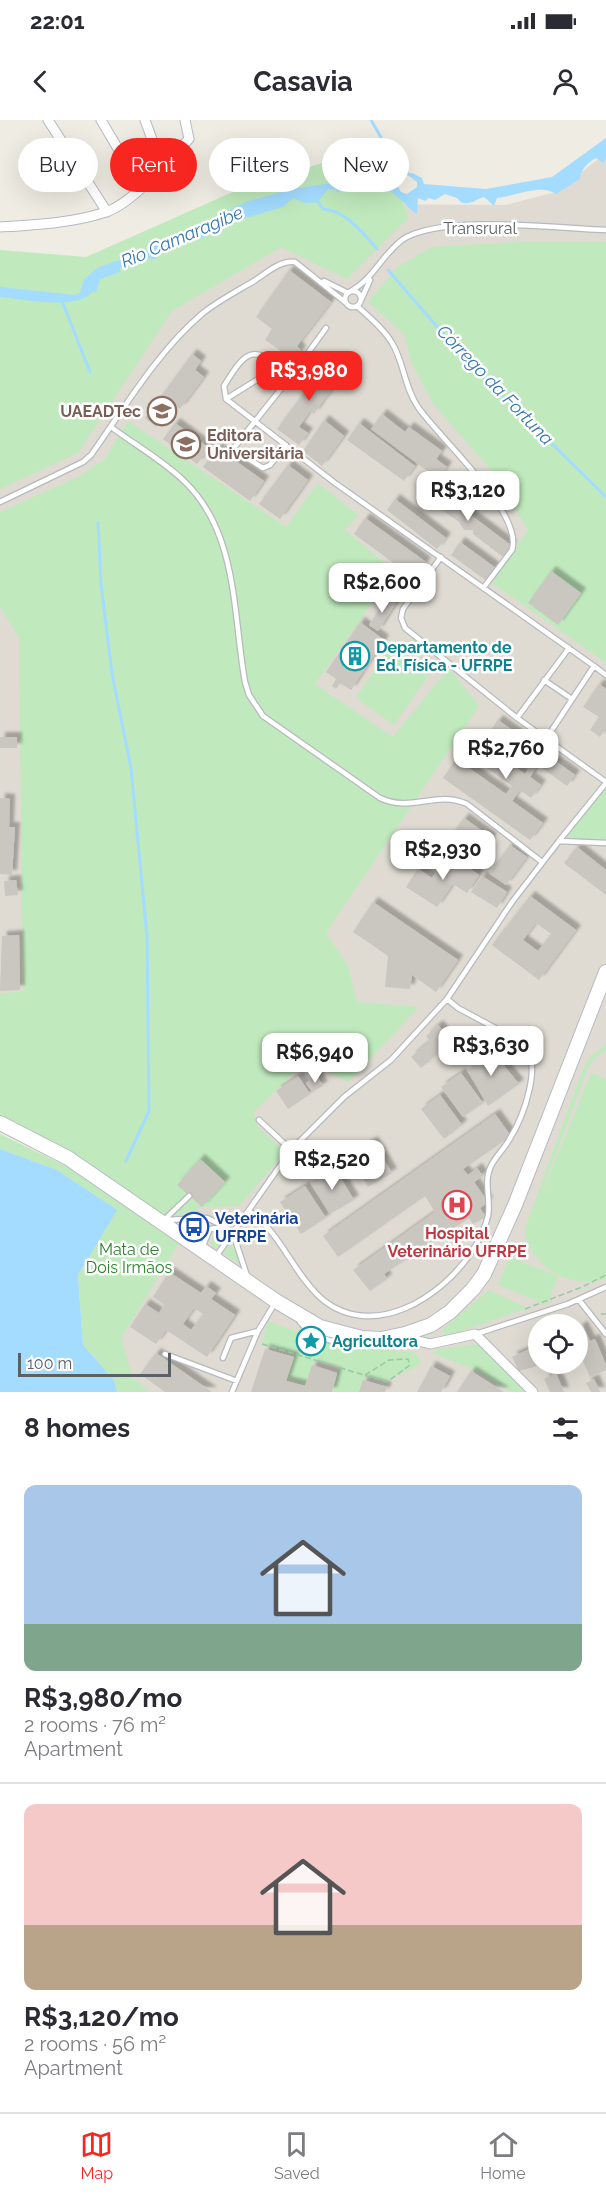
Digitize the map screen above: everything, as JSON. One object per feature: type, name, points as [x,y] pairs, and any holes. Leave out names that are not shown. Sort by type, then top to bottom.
[{"type":"main road","points":[[0,1123],[68,1158],[163,1221],[276,1301],[320,1327],[341,1334],[381,1339],[399,1336],[431,1325],[450,1312],[473,1289],[484,1274],[515,1205],[606,972]]},
{"type":"street","points":[[101,120],[112,138]]},
{"type":"street","points":[[146,120],[152,138]]},
{"type":"street","points":[[185,120],[189,138]]},
{"type":"street","points":[[52,121],[107,212]]},
{"type":"street","points":[[0,227],[36,225],[107,212],[135,192]]},
{"type":"street","points":[[399,1336],[430,1344],[475,1334],[533,1392]]},
{"type":"lane","name":"Transrural","points":[[349,292],[366,281],[402,240],[422,231],[441,227],[606,230]]},
{"type":"lane","points":[[0,501],[83,462],[170,346],[205,311],[284,263],[295,262],[350,307],[358,304]]},
{"type":"lane","points":[[311,273],[349,292],[358,293],[358,304],[393,343],[406,384],[419,409],[458,452],[504,513],[512,529],[515,543],[484,587]]},
{"type":"lane","name":"Transrural","points":[[358,304],[372,274]]},
{"type":"lane","points":[[345,302],[349,292]]},
{"type":"lane","points":[[286,445],[270,465],[263,468],[235,452],[233,447],[292,375],[326,328]]},
{"type":"lane","points":[[292,375],[258,353],[244,357],[224,386],[226,399],[335,483],[606,675]]},
{"type":"lane","points":[[226,399],[279,366]]},
{"type":"lane","points":[[111,427],[185,481],[205,506],[218,530],[231,579],[245,682],[249,695],[263,716],[380,798],[389,802],[410,805],[445,797],[456,799],[467,804],[542,862]]},
{"type":"lane","points":[[215,1258],[291,1150],[344,1097],[391,1060],[447,999],[542,862],[606,783],[445,662],[402,623],[403,609],[441,557]]},
{"type":"lane","points":[[517,718],[569,648]]},
{"type":"lane","points":[[546,739],[594,666]]},
{"type":"lane","points":[[544,680],[572,699]]},
{"type":"lane","points":[[559,841],[606,843]]},
{"type":"lane","points":[[249,1211],[264,1221],[292,1264],[322,1301],[333,1308],[365,1316],[395,1314],[429,1296],[458,1270],[487,1218],[488,1174],[513,1134],[534,1066],[529,1048],[524,1043],[458,1008],[447,999]]},
{"type":"lane","points":[[259,1120],[291,1150]]},
{"type":"lane","points":[[163,1221],[189,1196]]},
{"type":"lane","points":[[163,1221],[207,1218],[225,1227],[233,1233],[249,1281]]},
{"type":"lane","points":[[202,1249],[210,1229],[225,1227]]},
{"type":"lane","points":[[475,1334],[579,1300],[606,1287]]},
{"type":"lane","points":[[579,1300],[606,1334]]},
{"type":"lane","points":[[232,1392],[258,1331],[276,1301]]},
{"type":"lane","points":[[223,1358],[231,1338],[258,1331]]},
{"type":"lane","points":[[165,1354],[237,1381]]},
{"type":"path","points":[[517,1312],[582,1287],[606,1275]]},
{"type":"path","points":[[601,1314],[606,1314]]},
{"type":"path","points":[[258,1343],[387,1382],[410,1365],[408,1359],[396,1358],[365,1375]]},
{"type":"shaded area","points":[[606,153],[606,1392],[133,1392],[80,1276],[133,1202],[0,1123],[0,300],[372,204],[505,205],[556,192]]},
{"type":"green space","points":[[322,163],[322,192],[398,192],[409,217],[347,279],[281,247],[172,311],[78,453],[0,489],[0,250],[86,257],[233,192],[310,192],[310,167]]},
{"type":"green space","points":[[519,242],[606,242],[606,663],[492,583],[528,530],[491,470],[434,405],[411,362],[405,335],[368,302],[396,268],[432,247]]},
{"type":"green space","points":[[128,421],[286,527],[318,483],[358,515],[345,530],[394,571],[411,581],[398,602],[380,592],[315,684],[393,737],[449,668],[479,706],[326,933],[348,966],[357,1002],[419,1007],[348,1082],[307,1060],[253,1113],[258,1127],[285,1152],[239,1206],[202,1207],[163,1221],[0,1117],[0,993],[23,992],[19,637],[0,607],[0,512],[78,477],[105,459]]},
{"type":"green space","points":[[391,645],[430,673],[394,725],[356,698]]},
{"type":"green space","points":[[606,781],[606,844],[559,840]]},
{"type":"green space","points":[[606,1044],[606,1050],[593,1060],[588,1068],[536,1208],[591,1073],[606,1079],[606,1279],[579,1281],[565,1278],[542,1264],[528,1242],[525,1228],[581,1074],[588,1059]]},
{"type":"green space","name":"Mata de Dois Irmãos","points":[[0,1134],[68,1167],[179,1243],[121,1338],[133,1378],[150,1392],[117,1392],[114,1380],[83,1345],[78,1275],[116,1210],[57,1170],[0,1149]]},
{"type":"green space","points":[[220,1229],[225,1231],[222,1246],[212,1248],[211,1241],[214,1232]]},
{"type":"green space","points":[[231,1243],[241,1265],[223,1253]]},
{"type":"green space","points":[[510,1257],[558,1276],[547,1305],[498,1285]]},
{"type":"green space","points":[[489,1290],[528,1308],[444,1337],[444,1328]]},
{"type":"green space","points":[[268,1321],[331,1344],[416,1353],[421,1363],[387,1382],[365,1376],[360,1392],[332,1392],[340,1367],[314,1360],[305,1384],[287,1378],[295,1354],[262,1344]]},
{"type":"green space","points":[[479,1344],[529,1392],[511,1392],[468,1367],[432,1353],[438,1349]]},
{"type":"water","name":"Rio Camaragibe","points":[[606,138],[606,159],[603,163],[596,158],[583,169],[580,179],[556,194],[543,190],[528,191],[497,198],[494,206],[484,197],[462,203],[457,198],[445,194],[435,200],[429,198],[425,201],[418,198],[417,214],[392,192],[407,194],[417,187],[417,182],[409,176],[412,173],[422,178],[424,184],[486,189],[552,177]]},
{"type":"water","name":"Rio Camaragibe","points":[[322,185],[322,192],[326,192],[318,202],[305,203],[293,198],[283,207],[235,221],[198,240],[177,245],[170,250],[162,249],[155,259],[138,258],[133,263],[128,261],[120,268],[120,272],[100,279],[96,292],[93,291],[76,301],[50,302],[0,297],[0,287],[75,295],[80,293],[84,279],[99,267],[145,251],[246,202],[281,192],[310,192],[310,186]]},
{"type":"water","points":[[0,1149],[57,1170],[117,1210],[78,1275],[83,1345],[114,1380],[117,1392],[0,1392]]},
{"type":"building","points":[[289,270],[331,302],[297,346],[301,350],[294,360],[265,340],[272,329],[256,317]]},
{"type":"building","points":[[192,354],[201,361],[195,370],[204,377],[180,409],[173,404],[156,427],[145,418]]},
{"type":"building","points":[[329,358],[342,368],[328,386],[332,390],[314,414],[310,411],[299,427],[308,433],[299,445],[277,429]]},
{"type":"building","points":[[382,414],[405,432],[409,427],[442,451],[436,459],[447,467],[438,479],[371,429]]},
{"type":"building","points":[[324,420],[344,436],[322,466],[303,451]]},
{"type":"building","name":"Editora Universitária","points":[[175,423],[209,448],[197,464],[163,439]]},
{"type":"building","points":[[359,423],[415,466],[404,481],[347,440]]},
{"type":"building","points":[[217,448],[264,481],[250,501],[203,467]]},
{"type":"building","points":[[288,465],[308,480],[280,519],[259,504]]},
{"type":"building","points":[[432,486],[512,546],[503,557],[473,534],[473,530],[464,530],[459,522],[424,497]]},
{"type":"building","points":[[395,499],[446,538],[437,549],[387,510]]},
{"type":"building","points":[[365,518],[426,562],[414,578],[354,534]]},
{"type":"building","points":[[460,542],[497,569],[488,582],[451,555]]},
{"type":"building","points":[[551,571],[581,593],[558,625],[528,603]]},
{"type":"building","points":[[387,598],[396,603],[378,631],[369,625]]},
{"type":"building","name":"Departamento de Ed. Física - UFRPE","points":[[360,622],[384,640],[351,690],[340,683],[336,689],[332,686],[336,679],[326,672]]},
{"type":"building","points":[[599,684],[606,689],[606,728],[600,737],[590,730],[599,717],[583,707]]},
{"type":"building","points":[[498,720],[575,775],[567,786],[538,765],[530,777],[541,785],[531,798],[520,790],[512,801],[543,823],[530,840],[443,778],[456,759],[506,794],[512,786],[466,753],[477,740],[525,774],[534,760],[491,730]]},
{"type":"building","points":[[0,737],[17,737],[17,748],[0,748]]},
{"type":"building","points":[[0,798],[10,799],[9,827],[15,827],[12,875],[0,874]]},
{"type":"building","points":[[464,818],[492,838],[475,862],[447,841]]},
{"type":"building","points":[[510,845],[527,857],[506,885],[489,873]]},
{"type":"building","points":[[577,847],[606,870],[606,895],[564,863]]},
{"type":"building","points":[[448,854],[479,875],[467,893],[453,884],[437,907],[406,887],[418,869],[432,878]]},
{"type":"building","points":[[482,876],[507,892],[497,908],[471,892]]},
{"type":"building","points":[[16,880],[18,895],[5,896],[4,881]]},
{"type":"building","points":[[530,896],[576,930],[539,980],[492,945]],"holes":[[[536,923],[551,934],[538,951],[523,940]]]},
{"type":"building","points":[[373,902],[458,960],[436,992],[412,975],[410,989],[385,987],[388,956],[353,932]]},
{"type":"building","points":[[19,935],[20,990],[0,991],[2,936]]},
{"type":"building","points":[[438,1025],[452,1041],[421,1068],[411,1057],[430,1041],[426,1036]]},
{"type":"building","points":[[486,1052],[489,1055],[493,1052],[519,1084],[488,1106],[467,1070],[473,1066],[470,1062]]},
{"type":"building","points":[[461,1073],[483,1103],[463,1117],[441,1087]]},
{"type":"building","points":[[298,1076],[310,1094],[288,1109],[276,1091]]},
{"type":"building","points":[[317,1076],[323,1086],[312,1092],[306,1083]]},
{"type":"building","points":[[440,1095],[462,1125],[444,1139],[421,1109]]},
{"type":"building","name":"Hospital Veterinário UFRPE","points":[[495,1114],[511,1136],[463,1169],[468,1175],[477,1168],[483,1176],[474,1182],[488,1202],[480,1208],[486,1217],[473,1224],[469,1218],[384,1274],[387,1279],[370,1291],[353,1270],[435,1212],[425,1196],[338,1257],[323,1236]]},
{"type":"building","points":[[373,1141],[392,1173],[368,1187],[349,1156]]},
{"type":"building","points":[[200,1159],[225,1182],[202,1207],[177,1185]]},
{"type":"building","points":[[334,1167],[354,1200],[330,1214],[310,1182]]},
{"type":"building","points":[[305,1186],[326,1218],[301,1234],[280,1202]]},
{"type":"building","points":[[169,1272],[201,1293],[206,1286],[216,1293],[211,1299],[235,1315],[207,1357],[166,1330],[156,1344],[130,1327],[145,1304],[159,1313],[164,1305],[153,1297]],"holes":[[[194,1308],[203,1314],[191,1330],[183,1324]]]},
{"type":"building","points":[[588,1337],[590,1341],[595,1339],[606,1365],[606,1370],[590,1377]]},
{"type":"building","points":[[265,1349],[294,1357],[286,1381],[305,1386],[312,1365],[337,1373],[332,1392],[251,1392]]},
{"type":"building","points":[[528,1350],[528,1369],[519,1371],[512,1357]]},
{"type":"building","points":[[156,1353],[212,1392],[165,1392],[140,1374]]},
{"type":"building","points":[[431,1366],[450,1376],[441,1392],[417,1392]]},
{"type":"building","points":[[471,1371],[504,1392],[457,1392]]},
{"type":"building","points":[[556,1374],[564,1392],[550,1392],[544,1379]]},
{"type":"building","points":[[594,1379],[600,1392],[591,1392],[586,1383]]},
{"type":"building","points":[[363,1380],[387,1387],[385,1392],[359,1392]]},
{"type":"waterway","points":[[371,120],[382,139],[403,156],[403,171],[410,175]]},
{"type":"waterway","name":"Córrego da Fortuna","points":[[316,199],[323,209],[339,213],[353,223],[377,249]]},
{"type":"waterway","name":"Córrego da Fortuna","points":[[388,270],[459,352],[606,497]]},
{"type":"waterway","points":[[62,301],[90,372]]},
{"type":"waterway","points":[[98,523],[101,584],[112,674],[131,768],[147,937],[149,1111],[126,1161]]},
{"type":"place","name":"UAEADTec","points":[[162,411]]},
{"type":"place","name":"Editora Universitária","points":[[186,444]]},
{"type":"place","name":"Departamento de Ed. Física - UFRPE","points":[[355,656]]},
{"type":"place","name":"Hospital Veterinário UFRPE","points":[[457,1205]]},
{"type":"place","name":"Veterinária UFRPE","points":[[194,1227]]},
{"type":"place","name":"Agricultora","points":[[311,1341]]}]
